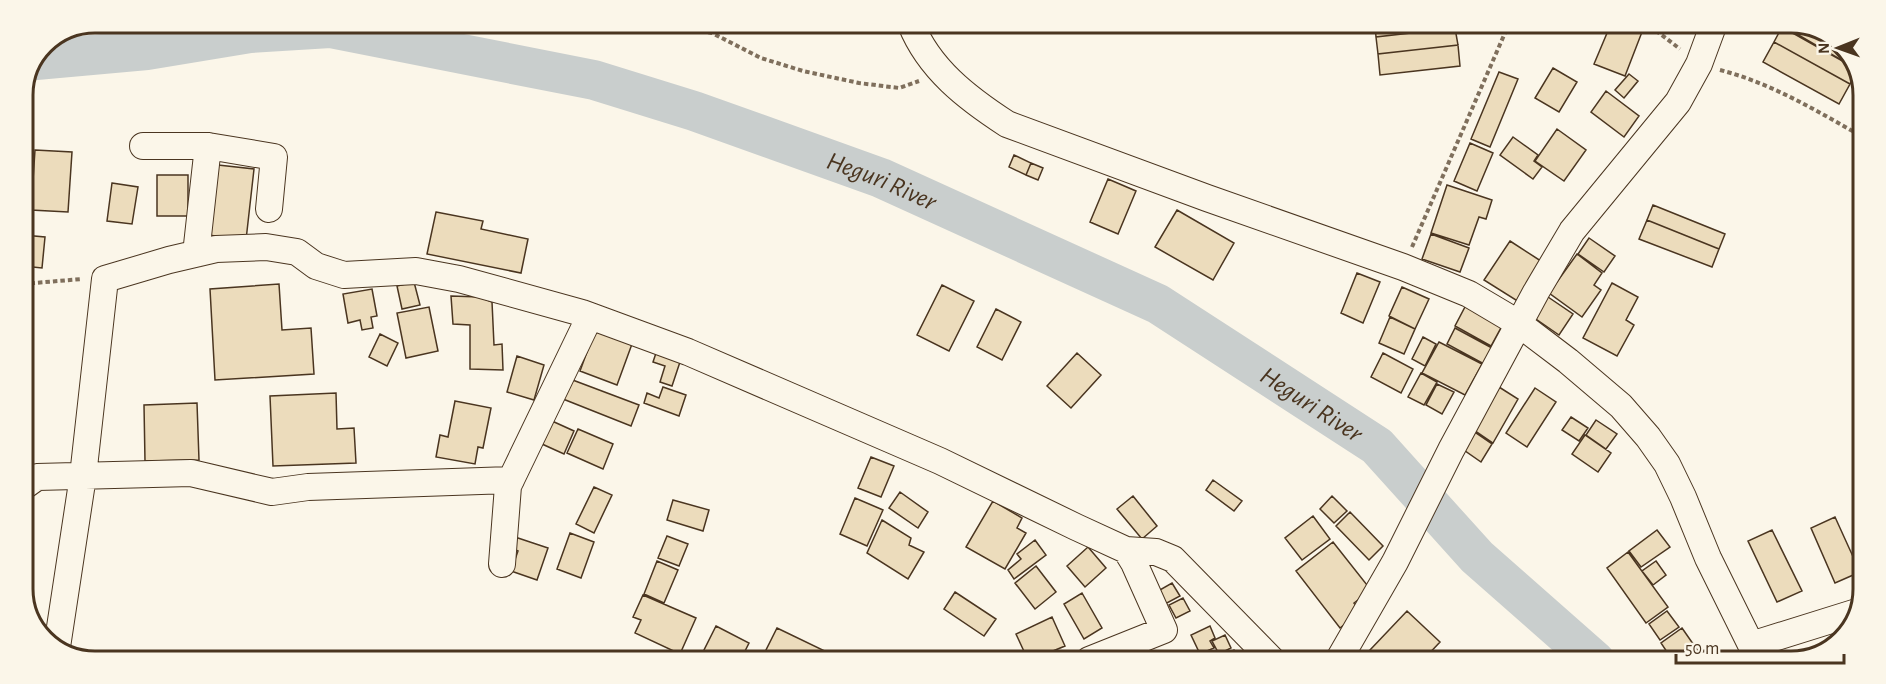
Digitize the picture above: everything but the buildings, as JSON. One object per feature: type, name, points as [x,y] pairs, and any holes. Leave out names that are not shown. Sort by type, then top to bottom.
[{"type":"street","points":[[915,33],[919,44],[940,72],[978,105],[1006,124],[1403,267],[1469,294],[1518,323],[1621,406],[1648,437],[1667,464],[1708,558],[1754,651]]},
{"type":"street","points":[[1343,651],[1395,562],[1518,323],[1572,231],[1678,102],[1699,64],[1710,33]]},
{"type":"street","points":[[143,146],[208,146],[274,157],[268,208]]},
{"type":"street","points":[[196,254],[208,146]]},
{"type":"street","points":[[58,639],[83,476],[105,279],[168,260],[216,249],[266,247],[297,252],[316,266],[344,275],[416,271],[459,279],[590,316],[688,352],[920,452],[1126,550],[1156,552],[1173,559],[1263,651]]},
{"type":"street","points":[[502,564],[508,486],[590,316]]},
{"type":"street","points":[[33,480],[37,477],[191,473],[272,492],[309,487],[511,480]]},
{"type":"street","points":[[1112,651],[1164,630],[1126,550]]},
{"type":"street","points":[[1760,651],[1847,616]]},
{"type":"path","points":[[712,33],[761,58],[803,71],[859,83],[899,88],[940,72]]},
{"type":"path","points":[[1403,267],[1505,33]]},
{"type":"path","points":[[1659,33],[1699,64],[1744,76],[1806,104],[1853,130]]},
{"type":"path","points":[[33,283],[105,279]]},
{"type":"waterway","name":"Heguri River","points":[[44,59],[147,50],[250,33]]},
{"type":"waterway","name":"Heguri River","points":[[355,33],[594,80],[694,111],[881,178],[1158,304],[1377,446],[1477,557],[1584,651]]}]
